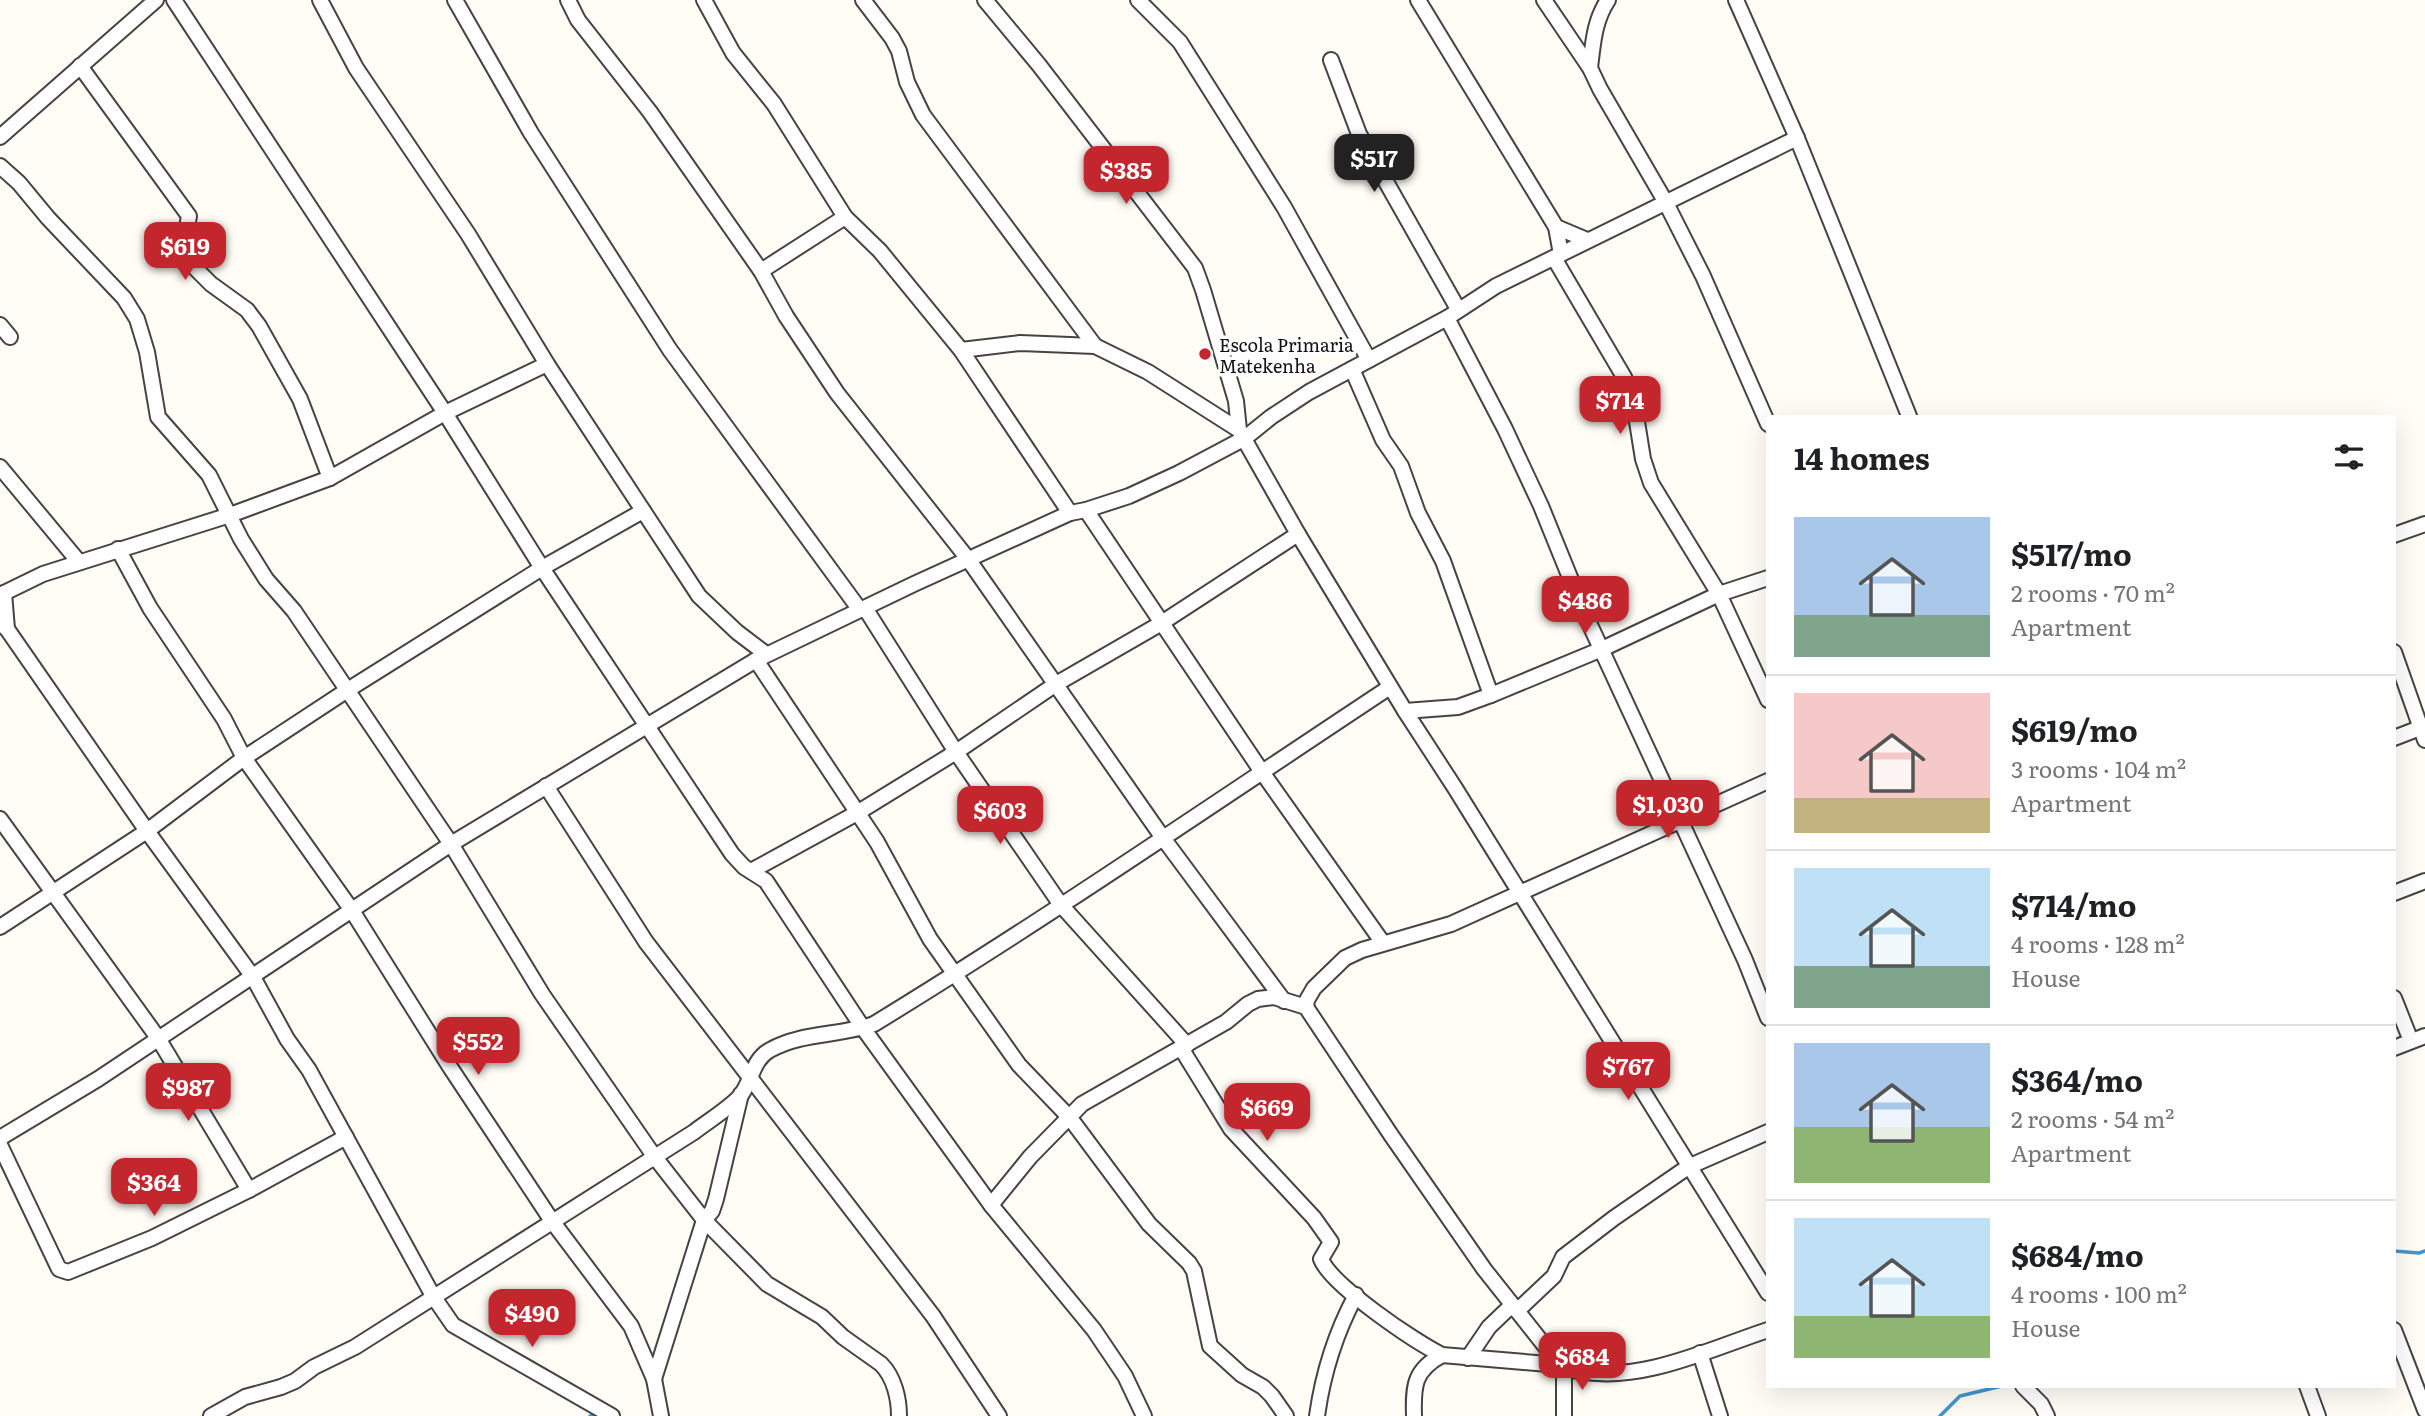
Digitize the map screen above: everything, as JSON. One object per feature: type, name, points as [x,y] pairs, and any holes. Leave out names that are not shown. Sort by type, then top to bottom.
[{"type":"street","points":[[0,137],[156,0]]},
{"type":"street","points":[[174,0],[445,413],[542,568],[732,855],[766,881],[863,1028],[991,1205],[1094,1330],[1125,1376],[1144,1416]]},
{"type":"street","points":[[320,0],[356,68],[468,234],[547,364],[699,597],[761,657],[877,842],[930,939],[1019,1065],[1070,1118],[1150,1224],[1189,1263],[1194,1271],[1210,1346],[1242,1375],[1263,1387],[1286,1416]]},
{"type":"street","points":[[455,0],[531,133],[670,350],[862,609],[1061,905],[1184,1046],[1231,1129],[1314,1218],[1331,1244],[1322,1256],[1322,1262],[1334,1278],[1395,1327],[1442,1354],[1562,1367],[1594,1374],[1622,1374],[1659,1366],[1766,1331]]},
{"type":"street","points":[[568,0],[578,20],[650,112],[761,271],[786,316],[837,393],[968,559],[1163,838],[1284,1001]]},
{"type":"street","points":[[704,0],[733,52],[774,104],[845,217],[880,251],[961,349],[1070,513]]},
{"type":"street","points":[[863,0],[899,51],[906,82],[923,115],[1095,345]]},
{"type":"street","points":[[985,0],[1039,65],[1195,268],[1236,401],[1242,434],[1298,534],[1390,687],[1766,1290]]},
{"type":"street","points":[[1138,0],[1180,42],[1284,207],[1369,360]]},
{"type":"street","points":[[1418,0],[1556,227],[1558,256],[1623,377],[1634,403],[1643,459],[1651,483],[1719,594],[1766,696]]},
{"type":"street","points":[[1544,0],[1590,68],[1665,201],[1703,276],[1766,419]]},
{"type":"street","points":[[1590,68],[1593,36],[1600,11],[1608,0]]},
{"type":"street","points":[[1736,0],[1797,138],[1909,415]]},
{"type":"street","points":[[1331,60],[1359,134],[1452,313],[1541,506],[1584,612],[1745,960],[1766,1013]]},
{"type":"street","points":[[80,66],[190,216],[186,233],[191,264],[211,284],[247,310],[259,326],[300,400],[330,478]]},
{"type":"street","points":[[0,1138],[98,1079],[451,844],[761,657],[1070,513],[1129,496],[1179,473],[1300,398],[1496,286],[1797,138]]},
{"type":"street","points":[[0,166],[19,183],[48,218],[124,298],[137,320],[147,352],[158,417],[209,475],[241,538],[266,579],[294,611],[451,844],[542,994],[654,1156],[704,1220],[767,1284],[822,1317],[843,1337],[886,1369],[899,1403],[899,1416]]},
{"type":"street","points":[[761,271],[845,217]]},
{"type":"street","points":[[1556,227],[1587,240]]},
{"type":"street","points":[[0,325],[10,337]]},
{"type":"street","points":[[961,349],[1020,343],[1095,345],[1149,372],[1242,434]]},
{"type":"street","points":[[547,364],[445,413],[330,478],[230,515],[43,574],[2,594],[4,626],[253,977],[287,1039],[310,1070],[433,1296],[453,1325],[612,1416]]},
{"type":"street","points":[[1352,369],[1383,440],[1401,466],[1418,513],[1443,561],[1491,695]]},
{"type":"street","points":[[0,467],[79,562]]},
{"type":"street","points":[[1086,510],[1160,624],[1383,943]]},
{"type":"street","points":[[0,928],[147,831],[244,758],[346,691],[542,568],[643,511]]},
{"type":"street","points":[[2396,534],[2425,524]]},
{"type":"street","points":[[751,871],[857,813],[1056,684],[1160,624],[1298,534]]},
{"type":"street","points":[[118,549],[150,607],[223,719],[244,758],[351,909],[552,1221],[631,1326],[654,1379],[661,1416]]},
{"type":"street","points":[[1405,711],[1458,707],[1491,695],[1602,649],[1719,594],[1766,579]]},
{"type":"street","points":[[2396,658],[2423,732],[2396,738]]},
{"type":"street","points":[[654,1379],[704,1220],[716,1199],[741,1094],[755,1065],[767,1052],[794,1040],[874,1024],[956,974],[1390,687]]},
{"type":"street","points":[[1306,1007],[1314,988],[1345,958],[1383,943],[1451,924],[1766,782]]},
{"type":"street","points":[[546,786],[646,942],[933,1316],[999,1416]]},
{"type":"street","points":[[0,819],[158,1038],[249,1190]]},
{"type":"street","points":[[2396,891],[2425,881]]},
{"type":"street","points":[[991,1205],[1030,1157],[1082,1104],[1184,1046],[1258,999],[1274,997],[1306,1007],[1484,1269],[1562,1367],[1564,1416]]},
{"type":"street","points":[[2396,1001],[2418,1039],[2396,1047]]},
{"type":"street","points":[[211,1416],[245,1397],[295,1381],[314,1367],[355,1347],[694,1132],[741,1094]]},
{"type":"street","points":[[1468,1357],[1489,1327],[1554,1276],[1563,1257],[1614,1218],[1688,1167],[1766,1133]]},
{"type":"street","points":[[0,1145],[59,1269],[68,1272],[152,1238],[249,1190],[346,1137]]},
{"type":"street","points":[[1317,1416],[1329,1354],[1356,1295]]},
{"type":"street","points":[[2396,1335],[2425,1410]]},
{"type":"street","points":[[1700,1353],[1720,1416]]},
{"type":"street","points":[[1414,1416],[1415,1380],[1423,1368],[1442,1354]]},
{"type":"street","points":[[2026,1388],[2041,1404],[2047,1416]]},
{"type":"street","points":[[2308,1388],[2318,1416]]},
{"type":"waterway","points":[[2396,1251],[2425,1251]]},
{"type":"waterway","points":[[1940,1416],[1960,1396],[1994,1388]]},
{"type":"place","name":"Escola Primaria Matekenha","points":[[1205,354]]}]
